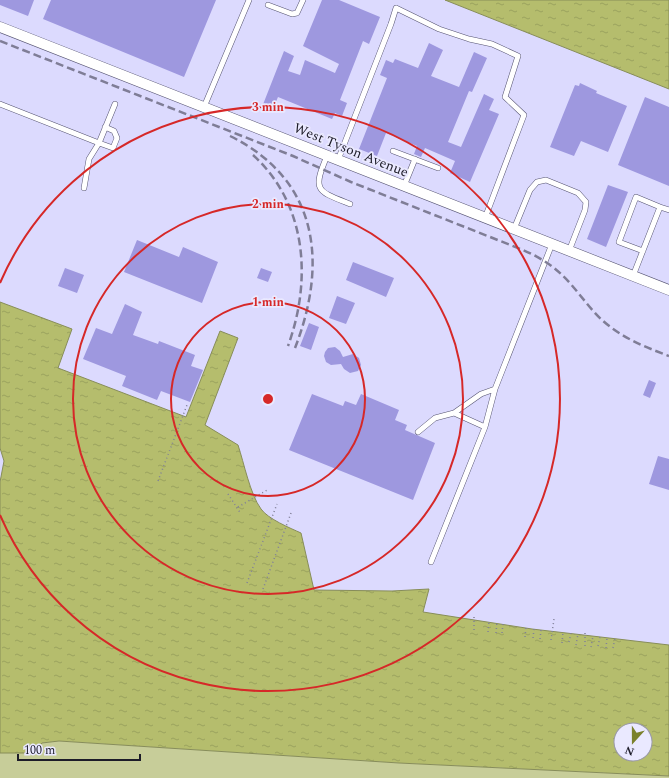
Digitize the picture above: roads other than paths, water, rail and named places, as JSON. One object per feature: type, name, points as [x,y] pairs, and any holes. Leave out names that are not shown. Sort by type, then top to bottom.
[{"type":"street","name":"West Tyson Avenue","points":[[0,26],[669,290]]},
{"type":"lane","points":[[204,107],[249,0]]},
{"type":"lane","points":[[268,5],[292,14],[297,13],[302,0]]},
{"type":"lane","points":[[338,160],[396,8],[439,29],[469,39],[492,44],[518,56],[505,97],[524,115],[485,218]]},
{"type":"lane","points":[[0,104],[113,148],[117,138],[114,131],[105,127]]},
{"type":"lane","points":[[84,188],[89,159],[99,142],[115,104]]},
{"type":"lane","points":[[393,151],[438,168]]},
{"type":"lane","points":[[327,156],[319,175],[320,188],[325,195],[350,204]]},
{"type":"lane","points":[[404,186],[415,159]]},
{"type":"lane","points":[[514,230],[530,190],[537,182],[546,180],[578,193],[586,202],[585,210],[569,251]]},
{"type":"lane","points":[[643,251],[619,242],[636,197],[669,210]]},
{"type":"lane","points":[[632,276],[660,207]]},
{"type":"lane","points":[[431,562],[485,427],[494,389],[552,244]]},
{"type":"lane","points":[[418,432],[434,418],[454,413],[481,394],[494,389]]},
{"type":"lane","points":[[454,413],[485,427]]},
{"type":"water","points":[[445,0],[669,0],[669,89]]},
{"type":"water","points":[[0,302],[72,329],[58,368],[186,417],[220,331],[238,338],[205,425],[238,445],[257,503],[264,513],[301,533],[314,590],[392,591],[429,589],[423,612],[532,629],[669,645],[669,776],[399,763],[59,741],[42,743],[33,753],[0,753],[0,482],[4,461],[0,448]]},
{"type":"railway","points":[[0,41],[293,156],[351,182],[528,252],[558,271],[597,315],[618,332],[634,341],[669,356]]},
{"type":"railway","points":[[230,136],[260,154],[282,176],[298,200],[308,227],[312,255],[311,285],[305,316],[295,348]]},
{"type":"railway","points":[[253,155],[271,175],[285,196],[294,220],[300,244],[302,269],[300,295],[296,321],[288,346]]}]
